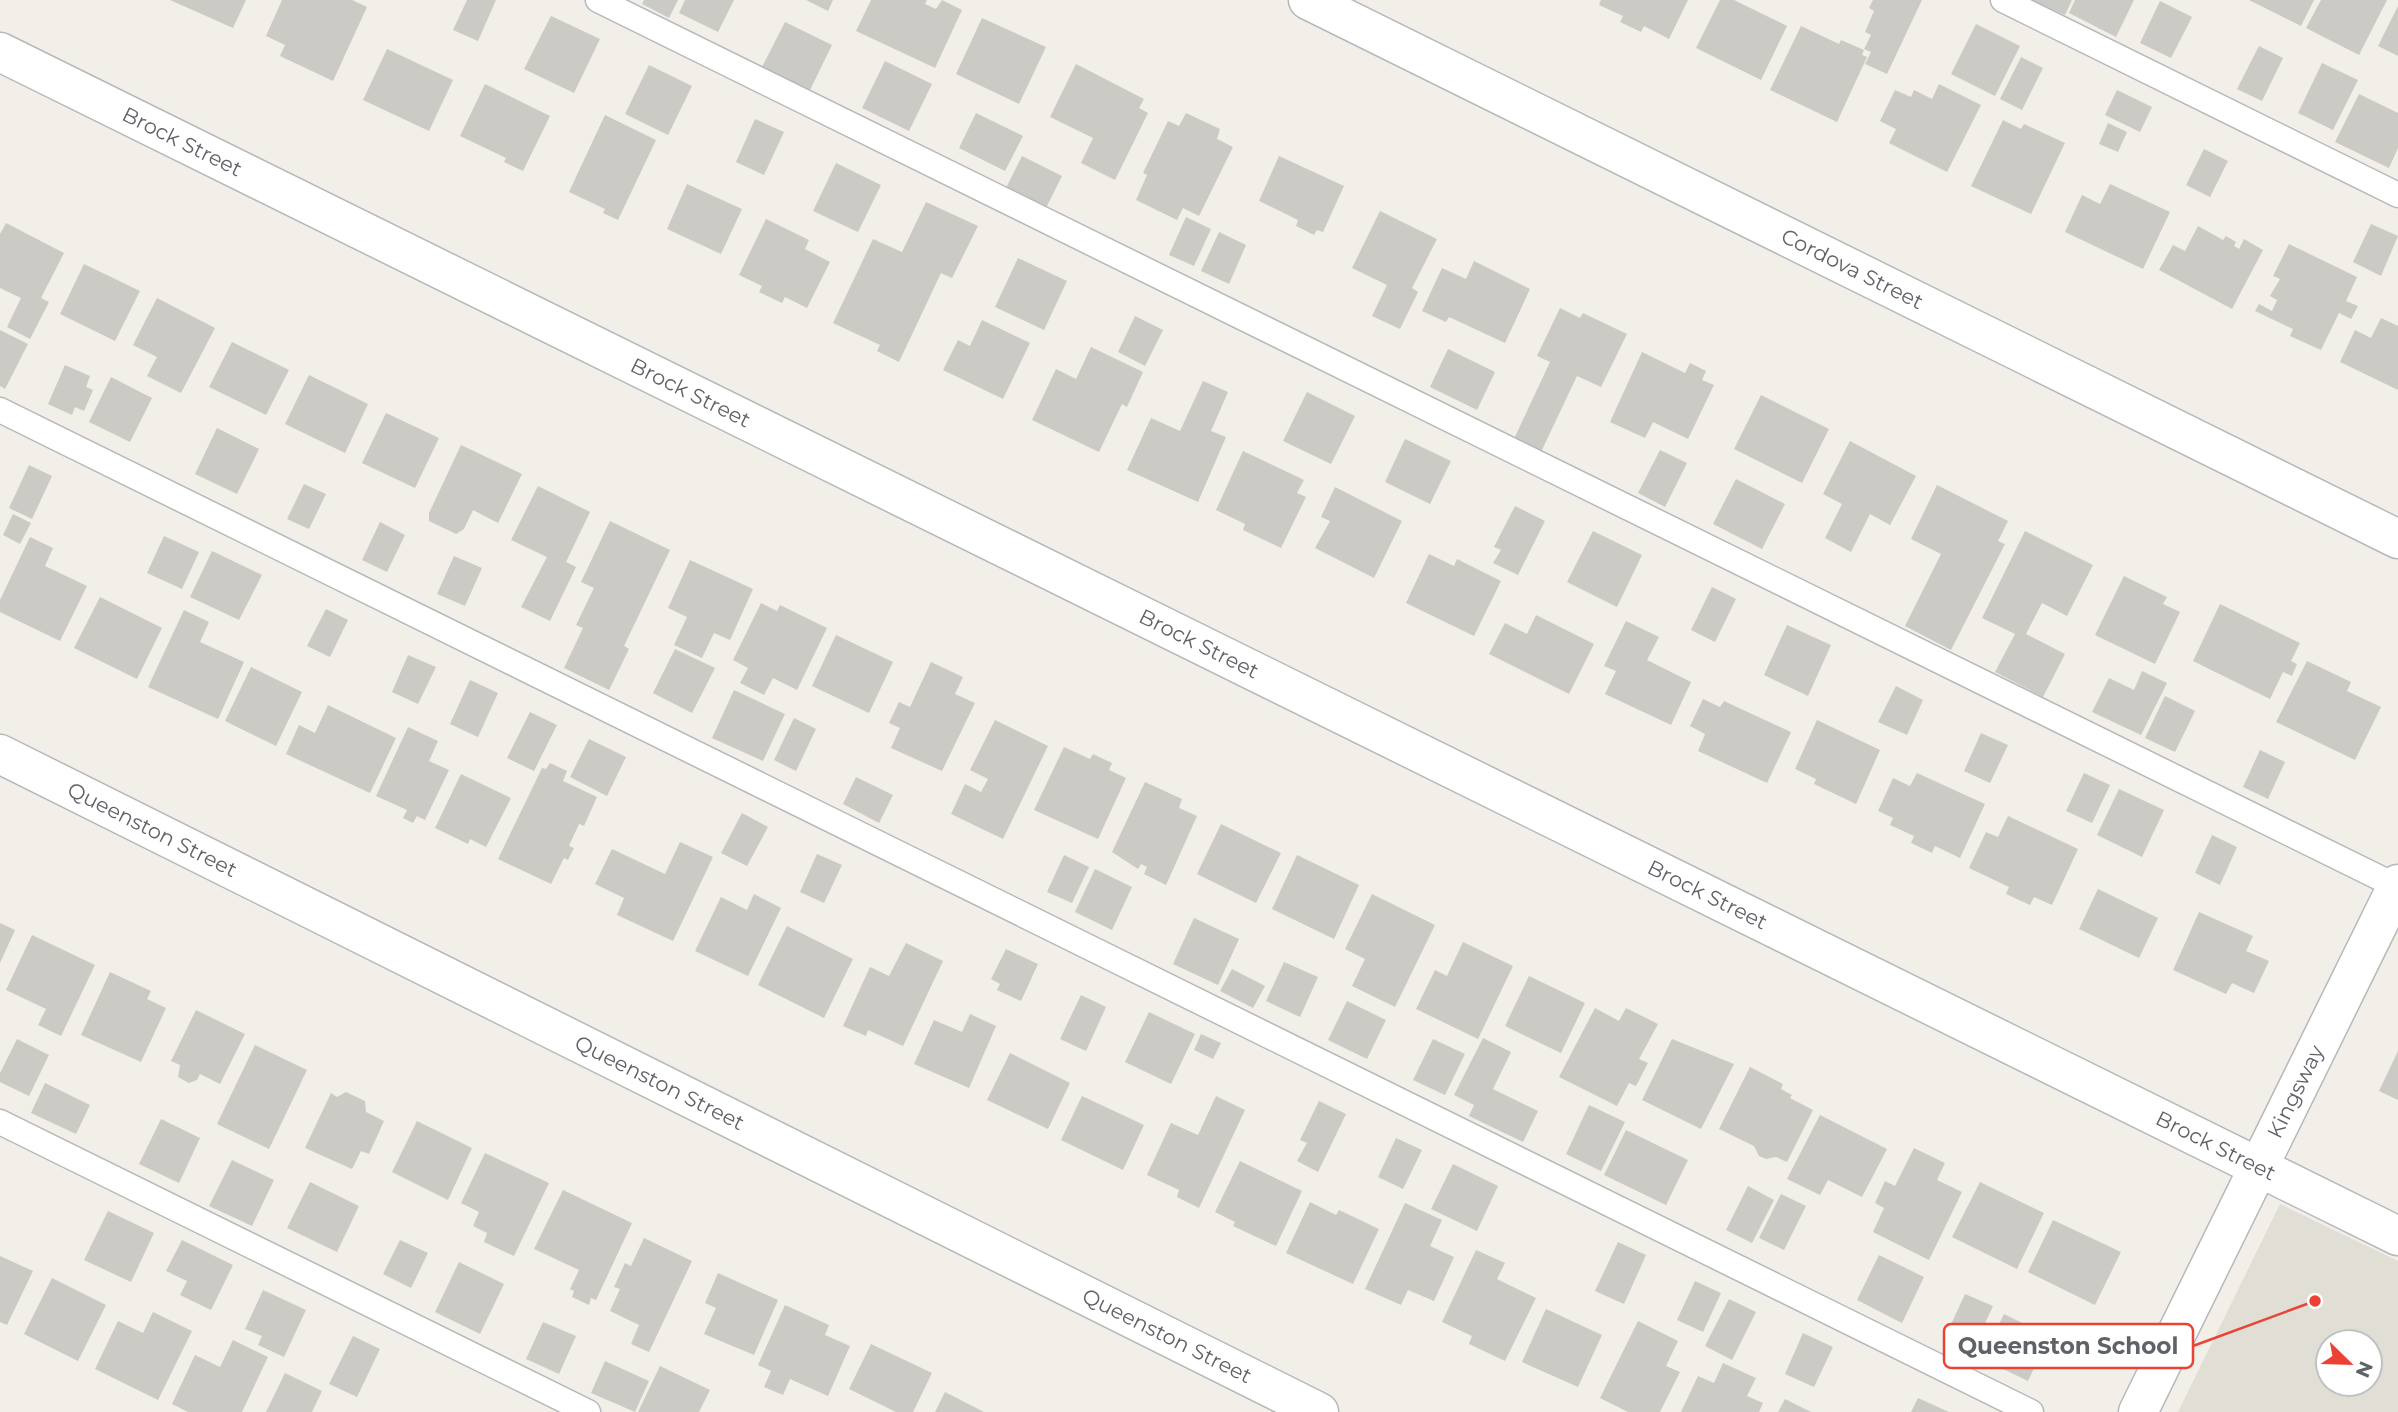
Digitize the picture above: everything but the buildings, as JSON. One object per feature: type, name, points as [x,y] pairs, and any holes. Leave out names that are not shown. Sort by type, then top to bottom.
[{"type":"street","name":"Cordova Street","points":[[1308,0],[2398,539]]},
{"type":"street","name":"Brock Street","points":[[0,52],[2398,1236]]},
{"type":"street","name":"Queenston Street","points":[[0,754],[1319,1412]]},
{"type":"street","name":"Kingsway","points":[[2138,1412],[2398,886]]},
{"type":"lane","points":[[598,0],[2398,886]]},
{"type":"lane","points":[[2003,0],[2398,195]]},
{"type":"lane","points":[[0,410],[2031,1412]]},
{"type":"lane","points":[[0,1122],[588,1412]]},
{"type":"shaded area","points":[[2280,1204],[2398,1261],[2398,1412],[2178,1412]]},
{"type":"place","name":"Queenston School","points":[[2315,1301]]}]
